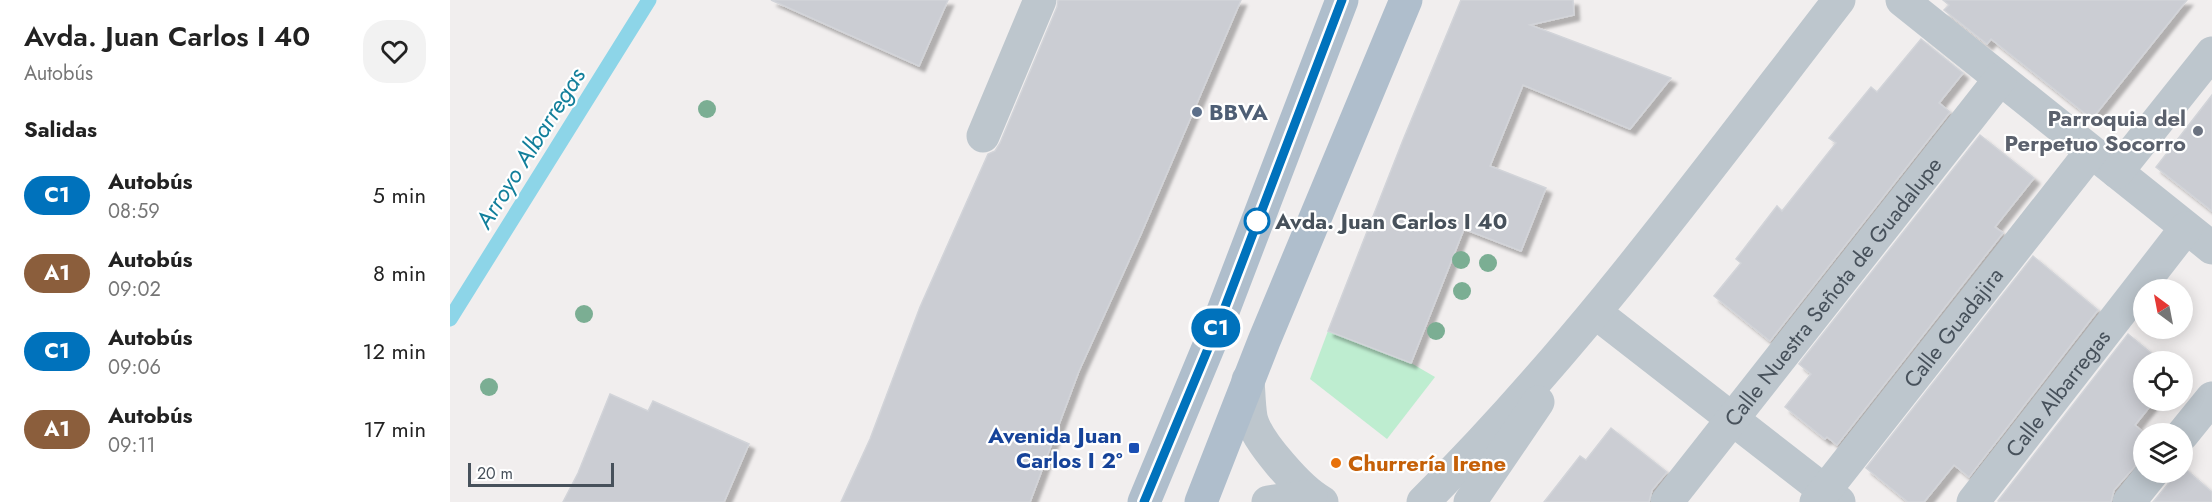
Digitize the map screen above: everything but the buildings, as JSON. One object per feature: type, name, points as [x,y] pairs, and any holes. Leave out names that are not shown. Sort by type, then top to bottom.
[{"type":"main road","points":[[1201,502],[1248,380],[1406,0]]},
{"type":"main road","points":[[1144,502],[1220,320],[1338,1]]},
{"type":"street","points":[[983,136],[1040,0]]},
{"type":"street","points":[[1423,502],[1458,467],[1596,313],[1839,0]]},
{"type":"street","points":[[1902,0],[2212,248]]},
{"type":"street","points":[[2117,172],[2212,52]]},
{"type":"street","name":"Calle Nuestra Señota de Guadalupe","points":[[1667,502],[2000,79]]},
{"type":"street","name":"Calle Guadajira","points":[[1827,498],[2091,152]]},
{"type":"street","name":"Calle Albarregas","points":[[1973,502],[2186,228]]},
{"type":"street","points":[[1596,313],[1732,419],[1827,498]]},
{"type":"street","points":[[1470,502],[1596,313]]},
{"type":"street","points":[[1248,380],[1251,419],[1265,446],[1316,499]]},
{"type":"street","points":[[2129,502],[2144,483]]},
{"type":"street","points":[[1268,502],[1316,499]]},
{"type":"green space","points":[[1328,331],[1411,363],[1435,377],[1387,439],[1310,379]]},
{"type":"waterway","name":"Arroyo Albarregas","points":[[450,319],[649,0]]},
{"type":"bus line","name":"C1","points":[[1144,502],[1220,320],[1342,0]]},
{"type":"place","name":"BBVA","points":[[1197,112]]},
{"type":"place","name":"Parroquia del Perpetuo Socorro","points":[[2198,131]]},
{"type":"place","name":"Avda. Juan Carlos I 40","points":[[1257,221]]},
{"type":"place","name":"Avenida Juan Carlos I 2º","points":[[1134,448]]},
{"type":"place","name":"Churrería Irene","points":[[1336,463]]}]
